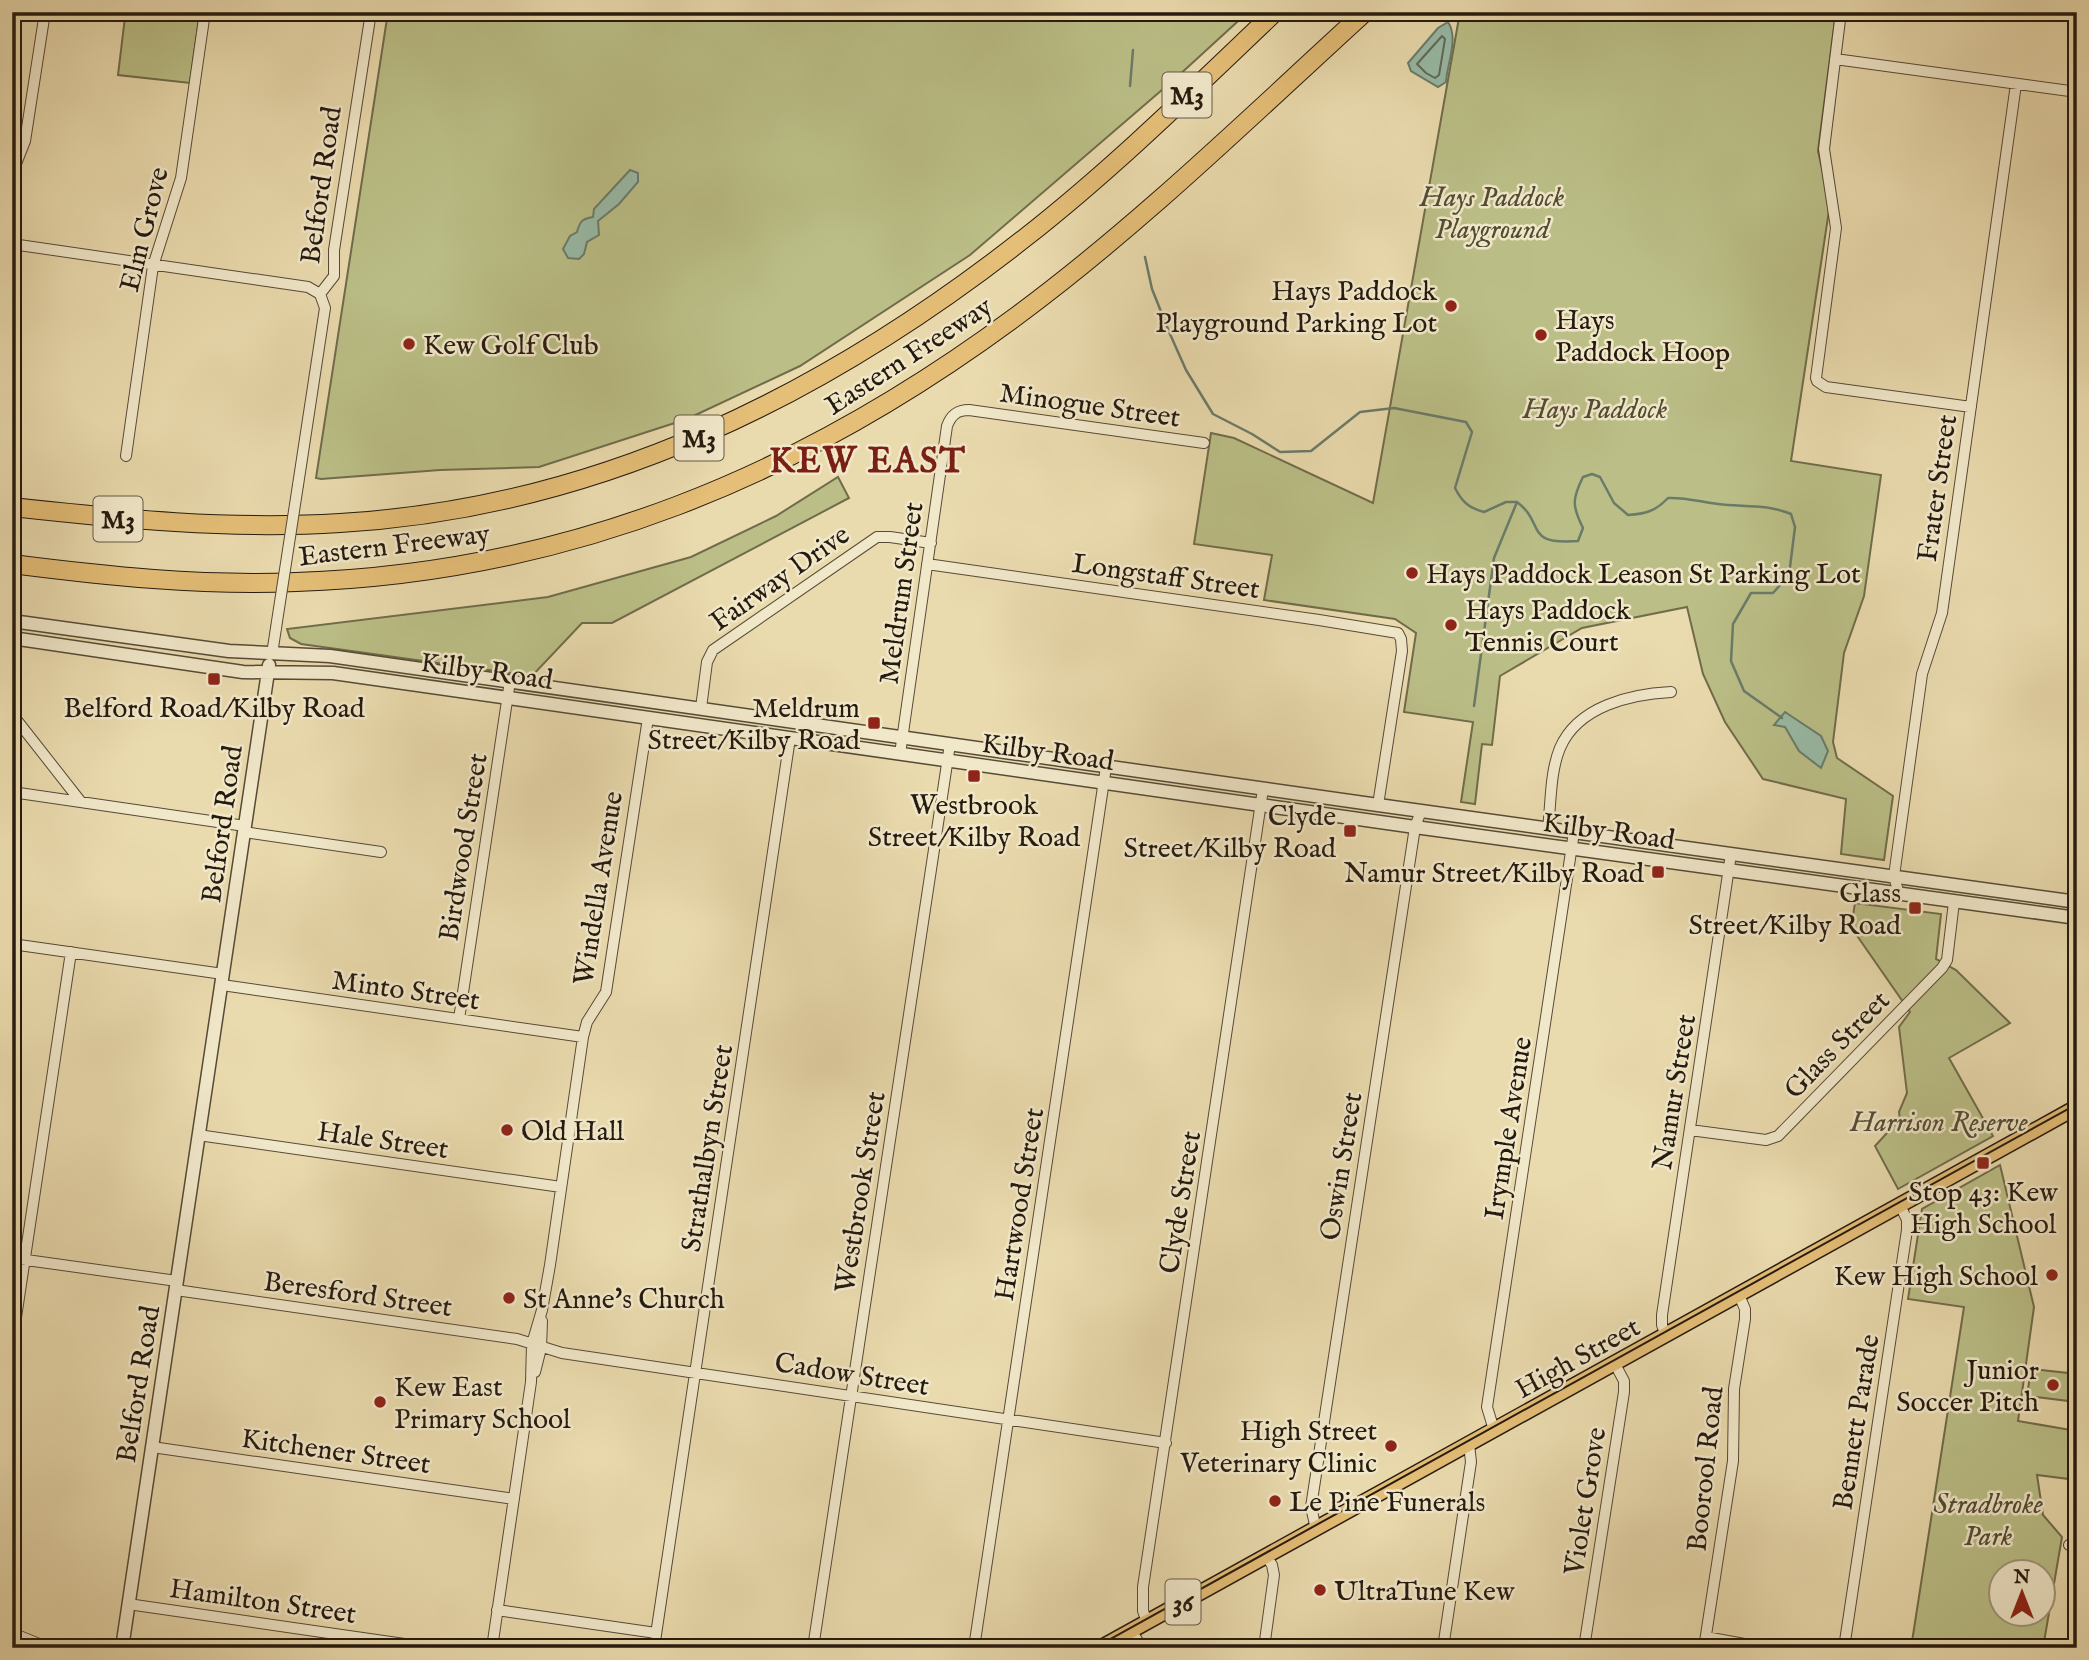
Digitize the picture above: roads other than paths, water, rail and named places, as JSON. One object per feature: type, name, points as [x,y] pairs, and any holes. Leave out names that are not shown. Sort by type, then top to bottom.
[{"type":"highway","name":"Eastern Freeway","points":[[12,508],[224,526],[342,523],[400,518],[514,497],[610,471],[668,450],[716,430],[819,379],[967,283],[1103,172],[1275,12]]},
{"type":"highway","name":"Eastern Freeway","points":[[12,564],[199,582],[294,583],[387,576],[524,553],[623,526],[701,498],[835,435],[926,380],[994,332],[1052,289],[1145,212],[1367,12]]},
{"type":"main road","name":"High Street","points":[[1100,1648],[2077,1107]]},
{"type":"street","points":[[12,174],[24,141],[45,12]]},
{"type":"street","name":"Elm Grove","points":[[126,456],[153,266],[181,178],[205,12]]},
{"type":"street","name":"Belford Road","points":[[122,1648],[325,308],[320,294],[334,276],[334,250],[371,12]]},
{"type":"street","points":[[1841,12],[1824,157],[1836,228],[1816,370],[1817,381],[1826,387],[1971,407]]},
{"type":"street","points":[[1835,59],[2077,92]]},
{"type":"street","name":"Frater Street","points":[[1899,895],[1894,876],[1922,674],[1942,613],[2015,83]]},
{"type":"street","points":[[12,244],[308,287],[320,294]]},
{"type":"street","name":"Minogue Street","points":[[969,410],[1204,443]]},
{"type":"street","name":"Meldrum Street","points":[[900,754],[947,426],[957,412],[969,410]]},
{"type":"street","name":"Fairway Drive","points":[[701,708],[707,662],[713,650],[877,537],[931,542]]},
{"type":"street","name":"Longstaff Street","points":[[927,564],[1398,633],[1402,651],[1378,805]]},
{"type":"street","name":"Kilby Road","points":[[12,621],[229,652],[330,656],[2077,903]]},
{"type":"street","points":[[95,650],[97,633]]},
{"type":"street","name":"Kilby Road","points":[[12,638],[243,672],[332,673],[1261,806],[2076,918]]},
{"type":"street","name":"Birdwood Street","points":[[459,1020],[510,681]]},
{"type":"street","points":[[1548,828],[1557,755],[1571,730],[1590,715],[1614,702],[1642,694],[1671,692]]},
{"type":"street","points":[[12,714],[81,802]]},
{"type":"street","name":"Windella Avenue","points":[[492,1648],[583,1037],[587,1022],[606,992],[648,718]]},
{"type":"street","name":"Strathalbyn Street","points":[[654,1648],[790,738]]},
{"type":"street","name":"Westbrook Street","points":[[813,1648],[950,744]]},
{"type":"street","name":"Hartwood Street","points":[[974,1648],[1106,766]]},
{"type":"street","name":"Clyde Street","points":[[1147,1622],[1143,1611],[1143,1587],[1263,789]]},
{"type":"street","points":[[12,792],[381,852]]},
{"type":"street","name":"Oswin Street","points":[[1316,1529],[1311,1507],[1415,827],[1421,811]]},
{"type":"street","name":"Irymple Avenue","points":[[1493,1430],[1487,1407],[1574,832]]},
{"type":"street","name":"Namur Street","points":[[1666,1336],[1662,1315],[1731,854]]},
{"type":"street","name":"Glass Street","points":[[1690,1130],[1766,1140],[1778,1136],[1942,968],[1947,960],[1954,902]]},
{"type":"street","points":[[2076,918],[2077,903]]},
{"type":"street","name":"Minto Street","points":[[12,944],[459,1020],[583,1037]]},
{"type":"street","points":[[12,1344],[71,952]]},
{"type":"street","name":"Hale Street","points":[[198,1135],[561,1187]]},
{"type":"street","name":"Bennett Parade","points":[[1844,1648],[1907,1230],[1906,1217],[1899,1206]]},
{"type":"street","name":"Beresford Street","points":[[12,1258],[517,1339],[537,1346]]},
{"type":"street","name":"Boorool Road","points":[[1705,1643],[1733,1461],[1734,1389],[1745,1319],[1745,1309],[1738,1295]]},
{"type":"street","name":"Cadow Street","points":[[537,1346],[562,1353],[1166,1443]]},
{"type":"street","name":"Violet Grove","points":[[1584,1648],[1624,1392],[1625,1381],[1615,1364]]},
{"type":"street","points":[[1443,1648],[1472,1462],[1469,1444]]},
{"type":"street","name":"Kitchener Street","points":[[152,1447],[514,1499]]},
{"type":"street","points":[[1264,1648],[1275,1575],[1266,1556]]},
{"type":"street","name":"Hamilton Street","points":[[128,1604],[432,1648]]},
{"type":"street","points":[[497,1610],[656,1633]]},
{"type":"street","points":[[1131,1630],[1142,1648]]},
{"type":"street","points":[[12,1633],[49,1648]]},
{"type":"street","points":[[1705,1643],[1766,1648]]},
{"type":"water","points":[[1448,22],[1451,28],[1452,51],[1446,82],[1438,87],[1411,71],[1408,63],[1438,28]]},
{"type":"water","points":[[630,170],[638,173],[638,182],[619,204],[598,221],[599,235],[587,242],[584,254],[579,259],[568,258],[563,249],[570,236],[577,232],[582,221],[593,217],[594,209]]},
{"type":"water","points":[[1785,712],[1821,736],[1828,751],[1821,768],[1799,751],[1785,727],[1774,725]]},
{"type":"waterway","points":[[1130,86],[1133,50]]},
{"type":"waterway","points":[[1145,257],[1152,289],[1170,334],[1186,370],[1213,414],[1280,452],[1311,451],[1360,412],[1394,408],[1466,422],[1472,432],[1455,488],[1460,497],[1466,504],[1484,512],[1506,502],[1517,502],[1526,510],[1542,536],[1549,540],[1578,541],[1583,528],[1575,508],[1575,497],[1583,477],[1592,474],[1600,477],[1614,503],[1628,515],[1650,511],[1668,498],[1764,507],[1791,514],[1795,527],[1789,575],[1773,593],[1751,593],[1733,624],[1731,661],[1744,691],[1782,718]]},
{"type":"waterway","points":[[1474,706],[1494,558],[1517,502]]},
{"type":"tram line","points":[[1094,1648],[2077,1104]]},
{"type":"place","name":"Hays Paddock Playground Parking Lot","points":[[1451,306]]},
{"type":"place","name":"Hays Paddock Hoop","points":[[1541,335]]},
{"type":"place","name":"Kew Golf Club","points":[[409,344]]},
{"type":"place","name":"Hays Paddock Leason St Parking Lot","points":[[1412,573]]},
{"type":"place","name":"Hays Paddock Tennis Court","points":[[1451,625]]},
{"type":"place","name":"Belford Road/Kilby Road","points":[[214,679]]},
{"type":"place","name":"Meldrum Street/Kilby Road","points":[[874,723]]},
{"type":"place","name":"Westbrook Street/Kilby Road","points":[[974,776]]},
{"type":"place","name":"Clyde Street/Kilby Road","points":[[1350,831]]},
{"type":"place","name":"Namur Street/Kilby Road","points":[[1658,872]]},
{"type":"place","name":"Glass Street/Kilby Road","points":[[1915,908]]},
{"type":"place","name":"Old Hall","points":[[507,1130]]},
{"type":"place","name":"Stop 43: Kew High School","points":[[1983,1163]]},
{"type":"place","name":"Kew High School","points":[[2052,1275]]},
{"type":"place","name":"St Anne's Church","points":[[509,1298]]},
{"type":"place","name":"Junior Soccer Pitch","points":[[2053,1385]]},
{"type":"place","name":"Kew East Primary School","points":[[380,1402]]},
{"type":"place","name":"High Street Veterinary Clinic","points":[[1391,1446]]},
{"type":"place","name":"Le Pine Funerals","points":[[1275,1501]]},
{"type":"place","name":"UltraTune Kew","points":[[1320,1590]]},
{"type":"district","name":"KEW EAST","points":[[868,460]]},
{"type":"park label","name":"Hays Paddock Playground","points":[[1492,212]]},
{"type":"park label","name":"Hays Paddock","points":[[1595,408]]},
{"type":"park label","name":"Harrison Reserve","points":[[1939,1121]]},
{"type":"park label","name":"Stradbroke Park","points":[[1988,1519]]}]
